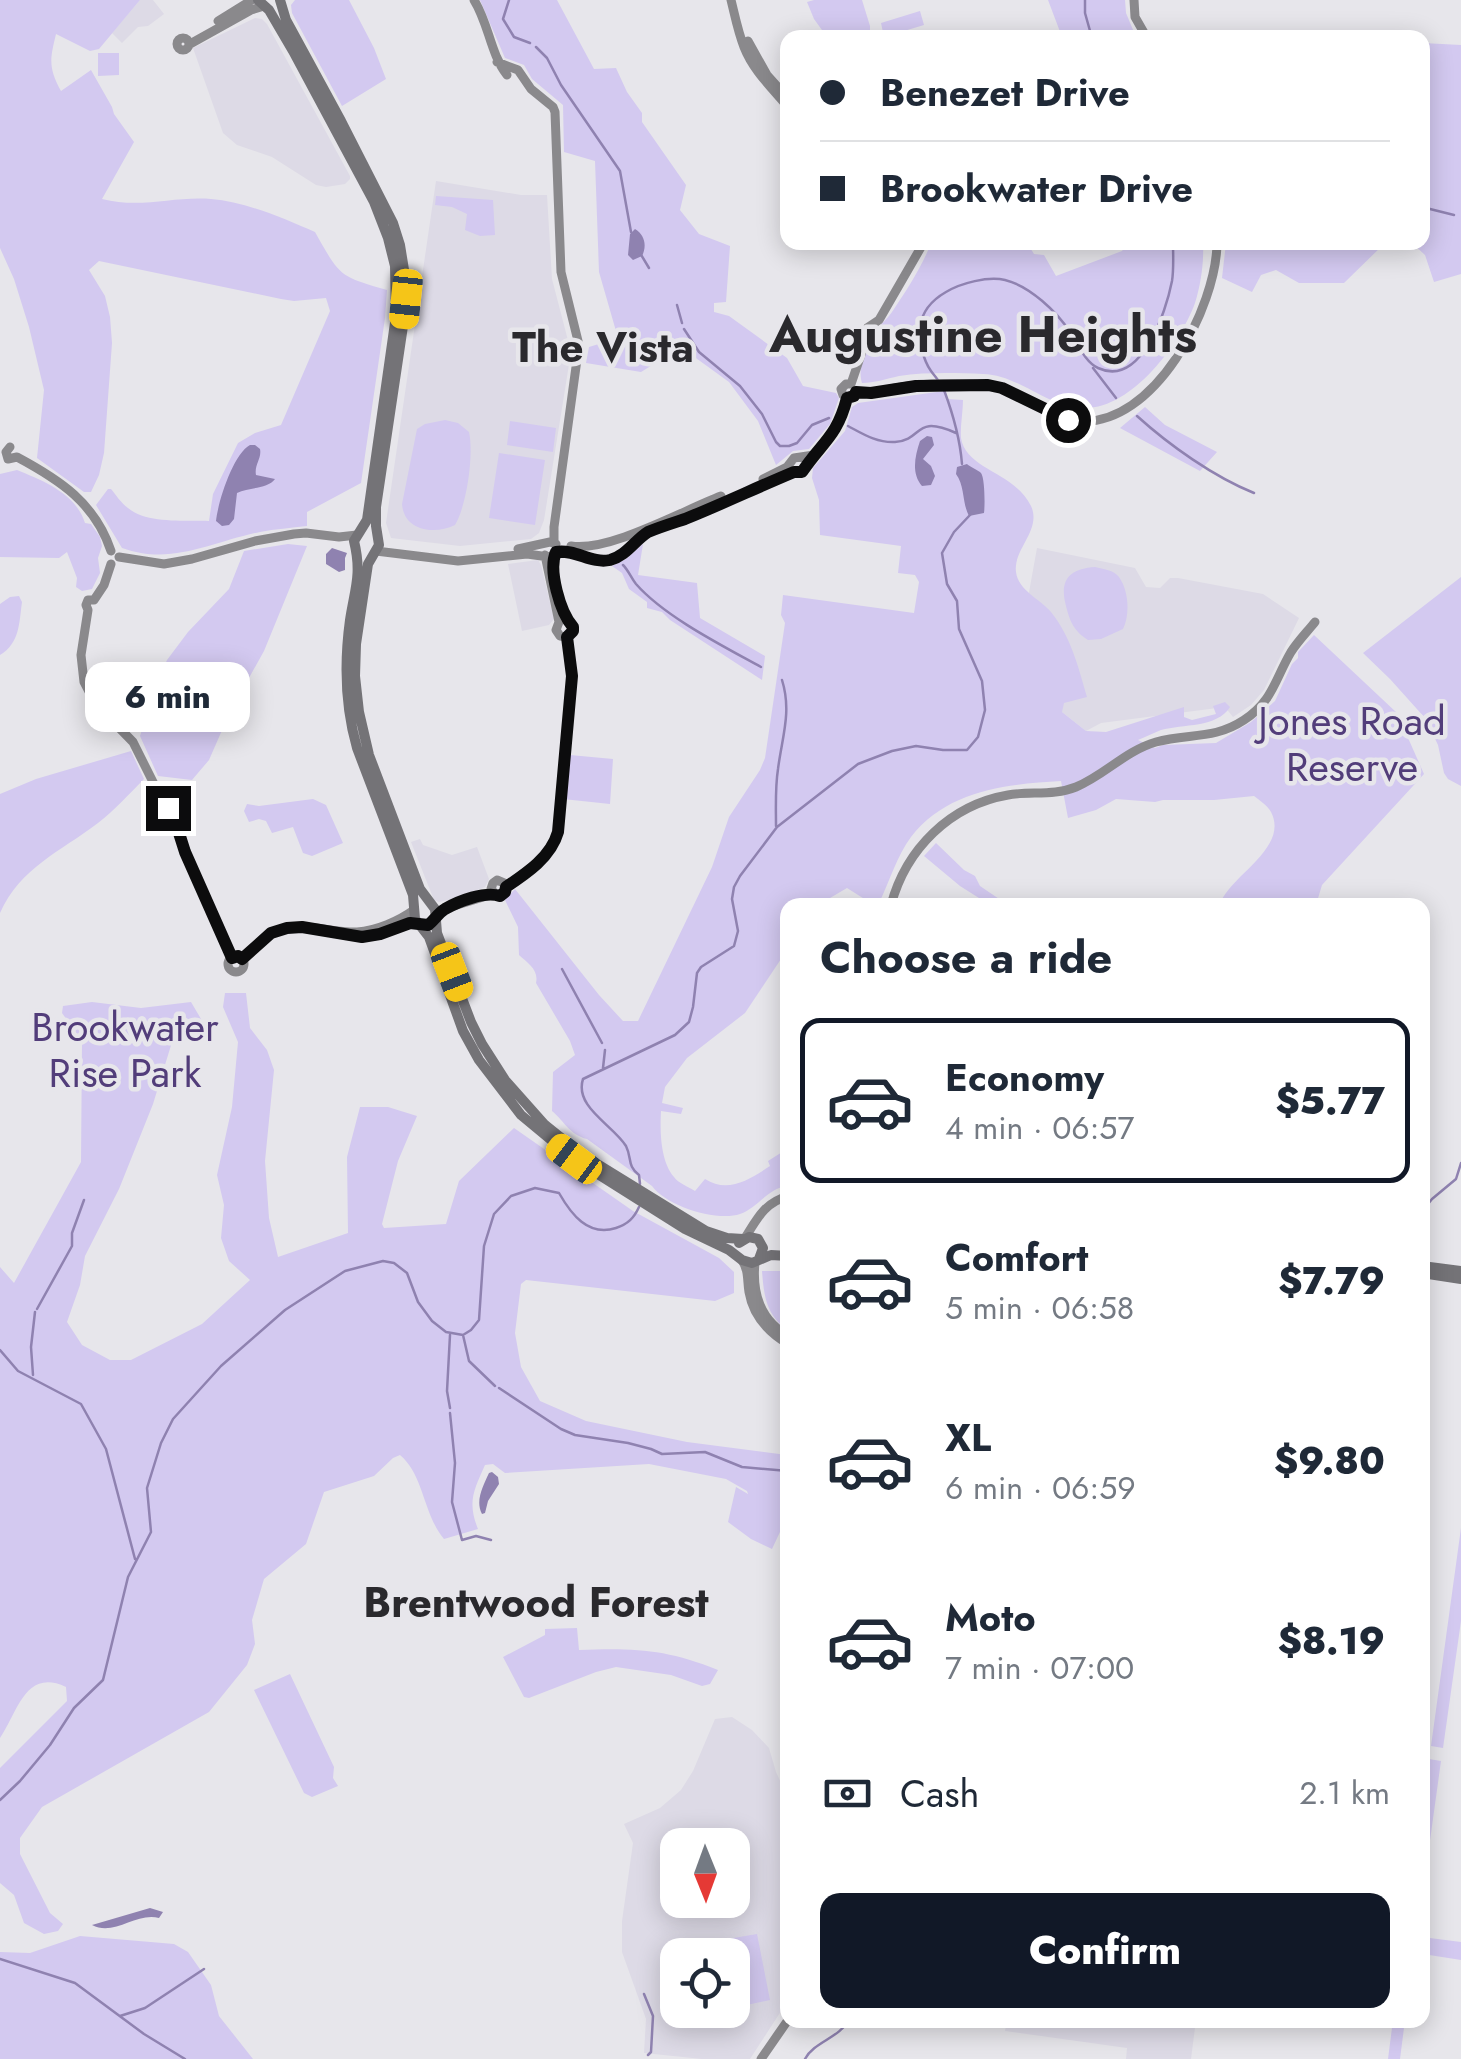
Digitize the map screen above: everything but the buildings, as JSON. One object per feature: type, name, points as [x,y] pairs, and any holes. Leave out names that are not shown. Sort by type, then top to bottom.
[{"type":"main road","points":[[260,3],[276,5],[280,0]]},
{"type":"main road","points":[[280,0],[286,20],[387,210],[400,246],[406,299],[376,507],[377,544],[367,568],[355,676],[366,745],[422,893],[434,911],[437,933],[462,1000],[482,1044],[523,1103],[581,1154],[656,1206],[706,1232],[744,1238],[780,1250]]},
{"type":"main road","points":[[260,3],[274,18],[374,202],[395,266],[396,316],[366,520],[354,542],[359,570],[345,680],[351,729],[414,895],[415,919],[432,944],[463,1031],[478,1060],[521,1115],[574,1159],[608,1175]]},
{"type":"main road","points":[[357,534],[368,530],[377,544]]},
{"type":"main road","points":[[356,549],[366,555],[377,544]]},
{"type":"main road","points":[[414,909],[420,903],[434,911]]},
{"type":"main road","points":[[420,924],[430,924],[434,911]]},
{"type":"main road","points":[[656,1206],[684,1230],[748,1263],[780,1254]]},
{"type":"main road","points":[[741,1259],[737,1246],[744,1238]]},
{"type":"main road","points":[[757,1260],[762,1252],[760,1242]]},
{"type":"main road","points":[[1430,1270],[1461,1275]]},
{"type":"street","points":[[466,0],[479,11]]},
{"type":"street","points":[[434,911],[492,890],[494,882],[504,884],[544,858],[556,840],[572,676],[567,637],[558,634],[556,626],[563,621],[550,549],[579,345],[562,272],[555,109],[498,62],[485,20],[474,0]]},
{"type":"street","points":[[734,0],[743,46],[759,74],[780,97]]},
{"type":"street","points":[[1134,0],[1136,17],[1143,30]]},
{"type":"street","points":[[187,41],[260,3]]},
{"type":"street","points":[[793,467],[794,458],[804,461],[817,454],[838,425],[867,328],[878,320],[919,250]]},
{"type":"street","points":[[851,391],[997,386],[1068,420],[1094,421],[1116,416],[1140,399],[1187,342],[1205,302],[1217,250]]},
{"type":"street","points":[[17,457],[76,496],[100,523],[114,557],[94,600],[97,609],[88,610],[81,654],[84,682],[96,702],[133,742],[161,798],[170,799],[168,808],[185,852],[237,958],[280,930],[302,927],[362,937],[410,923],[420,924]]},
{"type":"street","points":[[377,544],[460,554],[584,548],[612,541],[793,467]]},
{"type":"street","points":[[550,549],[600,560],[615,558],[652,530],[688,518],[793,467]]},
{"type":"street","points":[[114,557],[164,564],[255,541],[306,533],[340,537],[357,534]]},
{"type":"street","points":[[281,537],[343,543],[356,549]]},
{"type":"street","points":[[894,898],[918,848],[961,811],[1005,796],[1070,789],[1142,747],[1168,739],[1217,734],[1242,722],[1270,696],[1293,649],[1315,622]]},
{"type":"street","points":[[333,931],[369,930],[414,909]]},
{"type":"street","points":[[744,1238],[766,1206],[780,1199]]},
{"type":"street","points":[[760,1242],[758,1230],[764,1217],[780,1204]]},
{"type":"street","points":[[741,1259],[747,1269],[755,1312],[764,1326],[780,1338]]},
{"type":"street","points":[[757,1260],[755,1287],[761,1308],[780,1330]]},
{"type":"street","points":[[761,2059],[782,2028]]},
{"type":"shaded area","points":[[140,0],[153,0],[164,14],[148,26],[138,27],[122,43],[112,33]]},
{"type":"shaded area","points":[[255,18],[267,24],[350,176],[345,184],[316,185],[272,157],[237,145],[223,133],[193,48]]},
{"type":"shaded area","points":[[436,181],[521,195],[547,195],[552,279],[571,352],[544,520],[539,533],[531,539],[460,546],[391,538],[386,523]]},
{"type":"shaded area","points":[[635,229],[643,238],[644,248],[642,256],[633,260],[628,255],[630,234]]},
{"type":"shaded area","points":[[932,437],[934,445],[923,459],[935,476],[931,485],[922,486],[916,476],[916,458],[920,441]]},
{"type":"shaded area","points":[[250,445],[260,449],[256,475],[275,479],[268,485],[237,493],[234,519],[222,526],[216,521],[223,491],[232,468]]},
{"type":"shaded area","points":[[967,464],[981,473],[984,493],[984,513],[969,516],[956,474],[957,467]]},
{"type":"shaded area","points":[[332,548],[347,553],[345,570],[339,572],[326,564],[326,554]]},
{"type":"shaded area","points":[[1037,548],[1135,568],[1146,587],[1160,588],[1170,578],[1178,578],[1263,594],[1299,618],[1264,690],[1233,717],[1225,707],[1101,723],[1086,731],[1057,708],[1024,620]]},
{"type":"shaded area","points":[[538,560],[554,619],[549,625],[522,631],[508,564]]},
{"type":"shaded area","points":[[420,839],[423,845],[452,855],[477,847],[489,879],[485,887],[457,898],[434,900],[411,842]]},
{"type":"shaded area","points":[[492,1472],[499,1484],[482,1514],[481,1494]]},
{"type":"shaded area","points":[[732,1717],[769,1748],[780,1781],[780,2013],[750,2059],[644,2053],[646,2019],[622,1952],[622,1921],[633,1843],[624,1824],[660,1808],[681,1790],[715,1719]]},
{"type":"shaded area","points":[[150,1908],[163,1912],[159,1918],[142,1918],[109,1928],[92,1925]]},
{"type":"shaded area","points":[[1195,2028],[1191,2059],[1126,2059],[1127,2048],[1005,2031]]},
{"type":"green space","points":[[0,0],[140,0],[99,49],[90,51],[56,34],[52,50],[52,69],[61,91],[91,70],[134,142],[102,199],[130,203],[211,199],[251,207],[315,232],[342,272],[387,290],[361,483],[307,512],[307,526],[260,532],[175,553],[140,553],[122,548],[96,505],[111,489],[125,506],[145,517],[209,521],[213,494],[238,443],[281,425],[330,311],[326,298],[281,299],[99,261],[89,270],[105,296],[112,343],[99,475],[91,492],[84,492],[37,458],[44,390],[29,327],[0,248]]},
{"type":"green space","points":[[295,0],[349,0],[386,79],[342,106],[292,13]]},
{"type":"green space","points":[[480,0],[557,0],[594,69],[616,68],[642,113],[642,122],[686,185],[680,210],[699,234],[730,246],[726,302],[714,303],[714,312],[729,316],[787,358],[803,386],[836,393],[839,398],[830,424],[809,449],[793,451],[776,465],[758,421],[729,382],[671,340],[654,364],[641,372],[586,363],[589,347],[618,338],[599,272],[595,161],[564,152],[563,105],[532,79],[524,65],[505,58]]},
{"type":"green space","points":[[862,0],[870,30],[822,30],[807,2]]},
{"type":"green space","points":[[1048,0],[1125,0],[1133,30],[1059,30]]},
{"type":"green space","points":[[920,11],[924,25],[882,30],[881,23]]},
{"type":"green space","points":[[1430,43],[1461,45],[1461,274],[1434,282],[1420,250],[1430,250]]},
{"type":"green space","points":[[98,53],[119,53],[119,75],[98,76]]},
{"type":"green space","points":[[436,196],[493,200],[495,235],[480,236],[465,230],[467,214],[435,205]]},
{"type":"green space","points":[[928,250],[1032,250],[1044,255],[1056,276],[1123,250],[1203,250],[1195,303],[1166,355],[1119,398],[1084,408],[1058,403],[1009,380],[983,374],[920,374],[862,383],[862,363],[869,342]]},
{"type":"green space","points":[[1225,250],[1378,250],[1344,283],[1299,283],[1276,270],[1261,275],[1252,292],[1222,278]]},
{"type":"green space","name":"Jones Road Reserve","points":[[944,391],[947,399],[963,400],[961,438],[965,449],[981,465],[1014,486],[1031,506],[1033,523],[1016,572],[1025,589],[1051,612],[1064,631],[1087,697],[1064,703],[1062,712],[1086,731],[1106,732],[1184,707],[1184,717],[1192,720],[1216,714],[1213,706],[1225,702],[1230,707],[1217,719],[1161,730],[1138,740],[1155,748],[1216,743],[1251,722],[1275,701],[1298,652],[1314,635],[1397,713],[1424,774],[1322,885],[1318,898],[1223,898],[1272,838],[1275,825],[1271,812],[1254,796],[1155,802],[1116,799],[1068,818],[1061,781],[979,792],[942,809],[911,837],[881,898],[863,898],[847,888],[830,898],[780,898],[780,960],[745,1013],[687,1058],[665,1087],[662,1103],[683,1108],[681,1114],[661,1111],[663,1154],[676,1179],[695,1191],[705,1179],[722,1185],[747,1180],[770,1166],[768,1161],[780,1153],[780,1188],[740,1214],[719,1216],[668,1200],[572,1131],[552,1111],[553,1072],[575,1055],[536,983],[534,971],[519,955],[518,927],[505,900],[515,889],[623,1021],[638,1021],[712,867],[729,817],[765,758],[785,623],[781,615],[783,595],[914,613],[919,582],[915,575],[898,573],[901,546],[820,535],[813,468],[845,431],[852,407]]},
{"type":"green space","points":[[1145,407],[1165,425],[1217,452],[1200,471],[1120,428]]},
{"type":"green space","points":[[445,420],[458,423],[469,432],[468,479],[455,525],[430,530],[408,520],[402,504],[417,429]]},
{"type":"green space","points":[[510,421],[556,428],[553,452],[507,445]]},
{"type":"green space","points":[[499,453],[545,460],[535,525],[489,518]]},
{"type":"green space","points":[[17,470],[67,496],[100,537],[100,573],[92,589],[82,591],[76,587],[77,578],[67,552],[59,558],[0,557],[0,474]]},
{"type":"green space","points":[[288,544],[307,546],[264,651],[209,760],[192,780],[158,776],[140,736],[167,660],[229,589],[244,551]]},
{"type":"green space","points":[[643,544],[638,575],[697,583],[700,618],[765,656],[762,680],[662,612],[647,608],[647,602],[629,589],[622,573],[612,566]]},
{"type":"green space","points":[[1095,567],[1119,577],[1127,596],[1127,610],[1123,629],[1088,640],[1071,621],[1064,589],[1073,573]]},
{"type":"green space","points":[[1461,577],[1461,786],[1444,773],[1438,745],[1425,718],[1363,653]]},
{"type":"green space","points":[[19,596],[22,602],[17,632],[0,655],[0,604]]},
{"type":"green space","points":[[131,751],[144,779],[104,818],[30,872],[0,913],[0,794],[36,779]]},
{"type":"green space","points":[[570,755],[613,759],[610,804],[563,799],[568,787]]},
{"type":"green space","points":[[313,799],[326,805],[343,843],[312,856],[303,853],[293,827],[272,833],[266,821],[249,822],[244,811],[247,804]]},
{"type":"green space","points":[[936,843],[998,898],[979,898],[924,856]]},
{"type":"green space","name":"Brookwater Rise Park","points":[[225,993],[246,993],[250,1028],[267,1050],[274,1070],[265,1161],[269,1218],[278,1257],[348,1233],[347,1157],[360,1107],[388,1107],[417,1116],[398,1161],[384,1228],[446,1224],[459,1181],[514,1128],[633,1211],[719,1258],[734,1272],[734,1293],[715,1301],[526,1280],[521,1284],[515,1333],[521,1367],[540,1401],[586,1421],[687,1442],[780,1454],[780,1532],[772,1549],[728,1522],[736,1487],[748,1494],[726,1479],[649,1464],[505,1473],[493,1464],[485,1465],[473,1496],[478,1529],[444,1539],[414,1473],[400,1455],[374,1476],[324,1492],[306,1544],[264,1579],[252,1620],[255,1644],[247,1665],[209,1712],[42,1807],[20,1838],[20,1854],[50,1913],[63,1924],[58,1931],[44,1934],[24,1923],[14,1895],[0,1883],[0,1768],[67,1701],[66,1687],[41,1683],[24,1696],[0,1738],[0,1267],[14,1283],[81,1162],[82,1041],[62,1013],[63,1006],[92,1002],[141,1008],[191,1002],[204,1024],[176,1029],[153,1104],[119,1189],[85,1256],[67,1322],[82,1345],[110,1360],[131,1360],[202,1324],[250,1280],[229,1261],[221,1238],[224,1205],[217,1175],[232,1107],[238,1042],[223,1007]]},
{"type":"green space","points":[[762,1271],[780,1271],[780,1323],[767,1304]]},
{"type":"green space","points":[[1461,1528],[1461,1621],[1443,1748],[1431,1746]]},
{"type":"green space","points":[[577,1628],[579,1650],[650,1651],[718,1670],[710,1684],[702,1686],[671,1675],[616,1667],[524,1697],[503,1657],[545,1635],[545,1629]]},
{"type":"green space","points":[[290,1674],[334,1767],[333,1778],[338,1786],[312,1797],[304,1793],[254,1690]]},
{"type":"green space","points":[[1430,1759],[1441,1761],[1430,1840]]},
{"type":"green space","points":[[757,1934],[770,2000],[750,2004],[750,1938],[734,1938]]},
{"type":"green space","points":[[80,1936],[174,1944],[188,1952],[211,1985],[219,2016],[253,2059],[0,2059],[0,1952],[30,1953]]},
{"type":"green space","points":[[1430,1938],[1461,1942],[1461,1960],[1430,1955]]},
{"type":"green space","points":[[1392,2028],[1404,2028],[1400,2059],[1388,2059]]},
{"type":"waterway","points":[[509,0],[503,19],[514,37],[530,43]]},
{"type":"waterway","points":[[1085,0],[1090,30]]},
{"type":"waterway","points":[[536,47],[620,171],[631,232]]},
{"type":"waterway","points":[[1430,209],[1454,215]]},
{"type":"waterway","points":[[962,464],[947,399],[928,367],[921,344],[921,321],[932,302],[975,281],[998,279],[1014,283],[1050,308],[1093,365],[1113,371],[1127,367],[1149,344],[1172,281],[1173,250]]},
{"type":"waterway","points":[[640,253],[649,268]]},
{"type":"waterway","points":[[677,305],[682,323]]},
{"type":"waterway","points":[[684,329],[699,352],[740,386],[780,446],[797,443],[812,425],[829,418]]},
{"type":"waterway","points":[[1093,368],[1116,398]]},
{"type":"waterway","points":[[1137,416],[1193,459],[1254,493]]},
{"type":"waterway","points":[[848,426],[888,442],[904,440],[932,426],[956,433]]},
{"type":"waterway","points":[[640,1184],[626,1146],[584,1098],[583,1079],[675,1035],[689,1022],[697,973],[734,946],[738,931],[732,899],[734,887],[777,827],[858,764],[916,746],[967,750],[978,737],[985,710],[982,681],[959,629],[957,601],[947,584],[942,553],[970,515]]},
{"type":"waterway","points":[[623,565],[636,584],[662,608],[761,667]]},
{"type":"waterway","points":[[776,826],[777,776],[786,714],[782,680]]},
{"type":"waterway","points":[[562,969],[602,1043]]},
{"type":"waterway","points":[[603,1068],[605,1050]]},
{"type":"waterway","points":[[1430,1202],[1456,1179],[1461,1163]]},
{"type":"waterway","points":[[0,1800],[50,1745],[74,1708],[103,1680],[128,1577],[151,1532],[147,1488],[161,1443],[173,1419],[221,1366],[285,1310],[345,1271],[383,1261],[394,1263],[407,1273],[418,1302],[432,1321],[446,1332],[463,1335],[479,1320],[484,1246],[494,1214],[511,1196],[535,1188],[559,1193],[582,1222],[606,1230],[624,1225],[639,1207]]},
{"type":"waterway","points":[[37,1309],[72,1246],[72,1233],[84,1200]]},
{"type":"waterway","points":[[33,1375],[35,1312]]},
{"type":"waterway","points":[[450,1335],[450,1408]]},
{"type":"waterway","points":[[463,1335],[469,1361],[495,1386]]},
{"type":"waterway","points":[[0,1350],[18,1371],[81,1404],[106,1449],[135,1559]]},
{"type":"waterway","points":[[499,1388],[575,1435],[628,1443],[662,1454],[705,1452],[742,1467],[780,1470]]},
{"type":"waterway","points":[[450,1413],[455,1463],[452,1502],[462,1540],[476,1536],[491,1540]]},
{"type":"waterway","points":[[0,1959],[75,1983],[185,2059]]},
{"type":"waterway","points":[[120,2016],[145,2008],[204,1969]]},
{"type":"waterway","points":[[644,1994],[653,2016],[648,2055]]},
{"type":"waterway","points":[[805,2059],[842,2028]]},
{"type":"district","name":"Augustine Heights","points":[[983,334]]},
{"type":"district","name":"The Vista","points":[[603,347]]},
{"type":"district","name":"Brentwood Forest","points":[[536,1602]]},
{"type":"route","points":[[168,808],[232,958],[242,959],[271,933],[287,928],[372,936],[410,923],[428,925],[448,908],[480,896],[500,896],[544,858],[558,832],[572,676],[567,637],[573,627],[561,606],[552,562],[556,552],[570,551],[594,560],[611,560],[652,530],[802,472],[832,435],[847,398],[856,392],[904,386],[988,385],[1068,420]]}]
